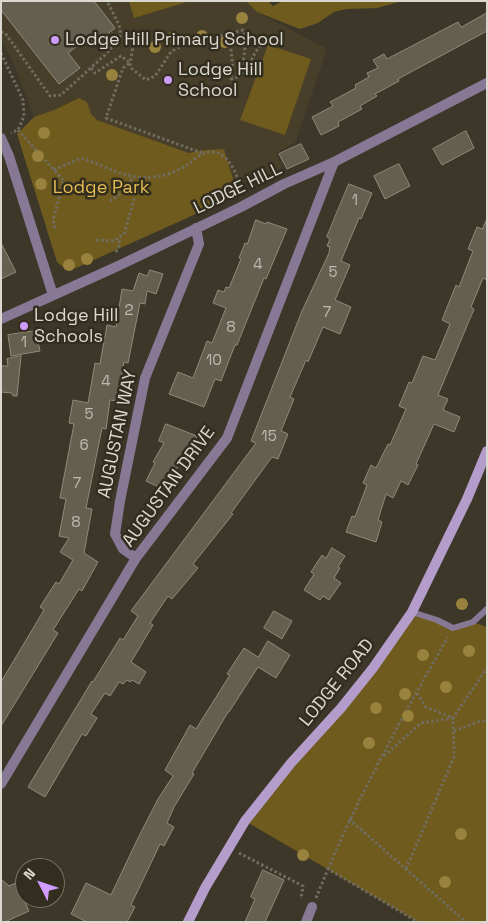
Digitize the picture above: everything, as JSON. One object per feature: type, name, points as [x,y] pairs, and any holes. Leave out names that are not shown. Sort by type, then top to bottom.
[{"type":"street","name":"LODGE HILL","points":[[1,319],[118,266],[241,207],[284,184],[334,162],[487,83]]},
{"type":"street","points":[[1,138],[9,156],[53,295]]},
{"type":"street","name":"AUGUSTAN DRIVE","points":[[1,784],[136,558],[227,438],[334,162]]},
{"type":"street","name":"AUGUSTAN WAY","points":[[136,558],[123,549],[115,534],[120,500],[145,378],[199,244],[196,228]]},
{"type":"street","name":"LODGE ROAD","points":[[188,922],[229,848],[251,814],[294,760],[341,708],[373,668],[412,612],[467,499],[487,451]]},
{"type":"street","points":[[306,922],[312,907]]},
{"type":"lane","points":[[412,612],[437,620],[453,628],[473,622],[487,609]]},
{"type":"path","points":[[1,32],[5,33],[50,96],[61,96],[107,53],[121,35],[119,25],[107,1]]},
{"type":"path","points":[[230,40],[243,30],[246,51],[242,63],[243,75]]},
{"type":"path","points":[[146,39],[134,42],[130,63],[131,68],[146,80],[155,76],[171,52],[182,46],[220,35],[230,40]]},
{"type":"path","points":[[230,40],[233,68],[231,78],[243,75],[260,46],[268,42],[287,46]]},
{"type":"path","points":[[1,53],[24,100],[24,116],[18,130]]},
{"type":"path","points":[[91,68],[95,73],[122,56],[130,63]]},
{"type":"path","points":[[130,63],[123,68],[106,118],[203,153],[213,152],[224,156],[236,171],[244,196]]},
{"type":"path","points":[[9,156],[8,141],[11,132],[18,130]]},
{"type":"path","points":[[18,130],[64,181],[53,220],[55,229]]},
{"type":"path","points":[[54,170],[81,158],[130,176],[155,177],[187,166],[203,153]]},
{"type":"path","points":[[96,240],[114,241],[124,234],[135,196],[130,176]]},
{"type":"path","points":[[110,201],[123,192],[132,181]]},
{"type":"path","points":[[113,256],[120,244],[118,238]]},
{"type":"path","points":[[312,907],[349,819],[416,692],[453,628]]},
{"type":"path","points":[[406,869],[454,756],[453,718],[487,668]]},
{"type":"path","points":[[416,692],[426,707],[453,718]]},
{"type":"path","points":[[382,758],[422,723],[453,718]]},
{"type":"path","points":[[454,730],[481,721],[487,721]]},
{"type":"path","points":[[349,819],[466,922]]},
{"type":"path","points":[[229,848],[304,886]]},
{"type":"path","points":[[328,869],[418,922]]},
{"type":"shaded area","name":"Lodge Hill School","points":[[1,1],[255,1],[257,12],[327,49],[295,143],[276,153],[285,171],[265,181],[259,175],[236,187],[224,149],[189,153],[97,120],[75,100],[34,117],[13,62],[1,40]]},
{"type":"green space","points":[[129,1],[190,1],[134,18]]},
{"type":"green space","points":[[246,1],[268,1],[273,6],[283,1],[402,1],[377,8],[346,9],[334,12],[318,23],[300,29],[257,12]]},
{"type":"green space","points":[[268,45],[311,59],[285,135],[240,120]]},
{"type":"green space","name":"Lodge Park","points":[[79,98],[87,102],[91,114],[97,120],[189,153],[224,149],[238,195],[76,268],[65,269],[57,262],[17,134],[34,117]]},
{"type":"green space","points":[[412,612],[453,628],[473,622],[487,627],[487,922],[418,922],[245,821]]},
{"type":"building","name":"Lodge Hill Primary School","points":[[1,1],[94,1],[115,28],[95,44],[89,37],[68,53],[80,68],[59,84],[1,10]]},
{"type":"building","points":[[487,13],[487,31],[398,79],[399,81],[375,94],[377,96],[360,106],[362,109],[338,122],[339,126],[321,135],[312,117],[333,106],[330,102],[356,88],[355,85],[369,77],[367,73],[378,68],[373,60],[384,54],[387,59],[458,22],[461,27]]},
{"type":"building","points":[[466,131],[474,148],[442,165],[433,149]]},
{"type":"building","points":[[301,144],[309,159],[287,169],[279,154]]},
{"type":"building","points":[[399,164],[410,186],[385,199],[374,176]]},
{"type":"building","points":[[349,184],[372,193],[341,261],[350,265],[335,300],[351,307],[340,334],[323,327],[290,397],[294,399],[281,431],[288,434],[278,459],[272,457],[231,513],[233,514],[193,564],[198,568],[172,599],[168,596],[150,623],[153,625],[131,662],[146,672],[139,684],[132,680],[130,682],[127,680],[123,684],[119,682],[110,696],[105,693],[91,714],[97,718],[86,736],[82,734],[45,797],[28,787],[92,681],[120,638],[123,640],[138,616],[131,611],[256,443],[251,441],[302,311],[329,253],[330,247],[327,246],[330,239],[327,237]]},
{"type":"building","points":[[487,219],[487,280],[483,278],[471,307],[474,309],[438,395],[448,399],[443,410],[460,417],[454,432],[434,424],[408,485],[401,481],[393,498],[386,494],[378,520],[382,522],[376,542],[346,532],[352,516],[355,517],[367,485],[363,483],[371,465],[376,468],[388,444],[390,445],[406,409],[399,406],[409,382],[412,383],[423,356],[435,360],[450,324],[442,320],[456,285],[459,287],[473,251],[468,249],[477,227],[482,229]]},
{"type":"building","points":[[256,220],[287,229],[266,279],[264,278],[221,381],[215,379],[204,407],[169,394],[178,372],[193,378],[207,341],[212,343],[226,308],[213,303],[218,290],[224,292],[226,287],[229,288],[241,259],[239,258],[245,243],[247,244]]},
{"type":"building","points":[[1,243],[16,272],[1,279]]},
{"type":"building","points":[[150,270],[163,274],[156,294],[147,291],[145,304],[140,303],[128,363],[124,362],[117,401],[110,400],[106,429],[102,428],[86,508],[92,509],[84,553],[98,562],[82,591],[79,589],[53,630],[58,633],[1,726],[1,682],[44,610],[40,607],[56,582],[59,584],[73,560],[60,552],[69,538],[59,536],[66,499],[60,498],[74,424],[69,423],[73,400],[88,403],[95,363],[100,364],[107,325],[116,327],[122,289],[133,291],[139,273],[147,276]]},
{"type":"building","points":[[36,331],[40,351],[11,356],[8,335]]},
{"type":"building","points":[[21,356],[17,396],[13,396],[12,393],[1,392],[1,366],[8,366],[7,359]]},
{"type":"building","points":[[166,424],[197,436],[190,453],[184,451],[170,485],[166,483],[163,489],[146,481],[155,463],[153,462],[164,443],[159,441]]},
{"type":"building","points":[[332,548],[345,556],[334,578],[341,583],[329,600],[323,596],[320,600],[304,590],[314,574],[311,572],[322,555],[326,558]]},
{"type":"building","points":[[274,611],[292,621],[282,639],[264,628]]},
{"type":"building","points":[[268,641],[290,655],[276,678],[258,667],[228,712],[174,807],[167,823],[174,827],[164,846],[160,844],[131,905],[135,907],[127,922],[87,922],[71,914],[86,883],[111,895],[158,799],[173,776],[165,770],[190,725],[196,729],[230,675],[227,674],[244,648],[258,657]]},
{"type":"building","points":[[263,870],[284,880],[265,922],[245,922],[255,899],[251,897]]},
{"type":"building","points":[[1,879],[9,886],[15,883],[15,908],[28,908],[29,911],[1,922]]},
{"type":"place","name":"Lodge Hill Primary School","points":[[55,40]]},
{"type":"place","name":"Lodge Hill School","points":[[168,80]]},
{"type":"place","name":"Lodge Hill Schools","points":[[24,326]]}]
